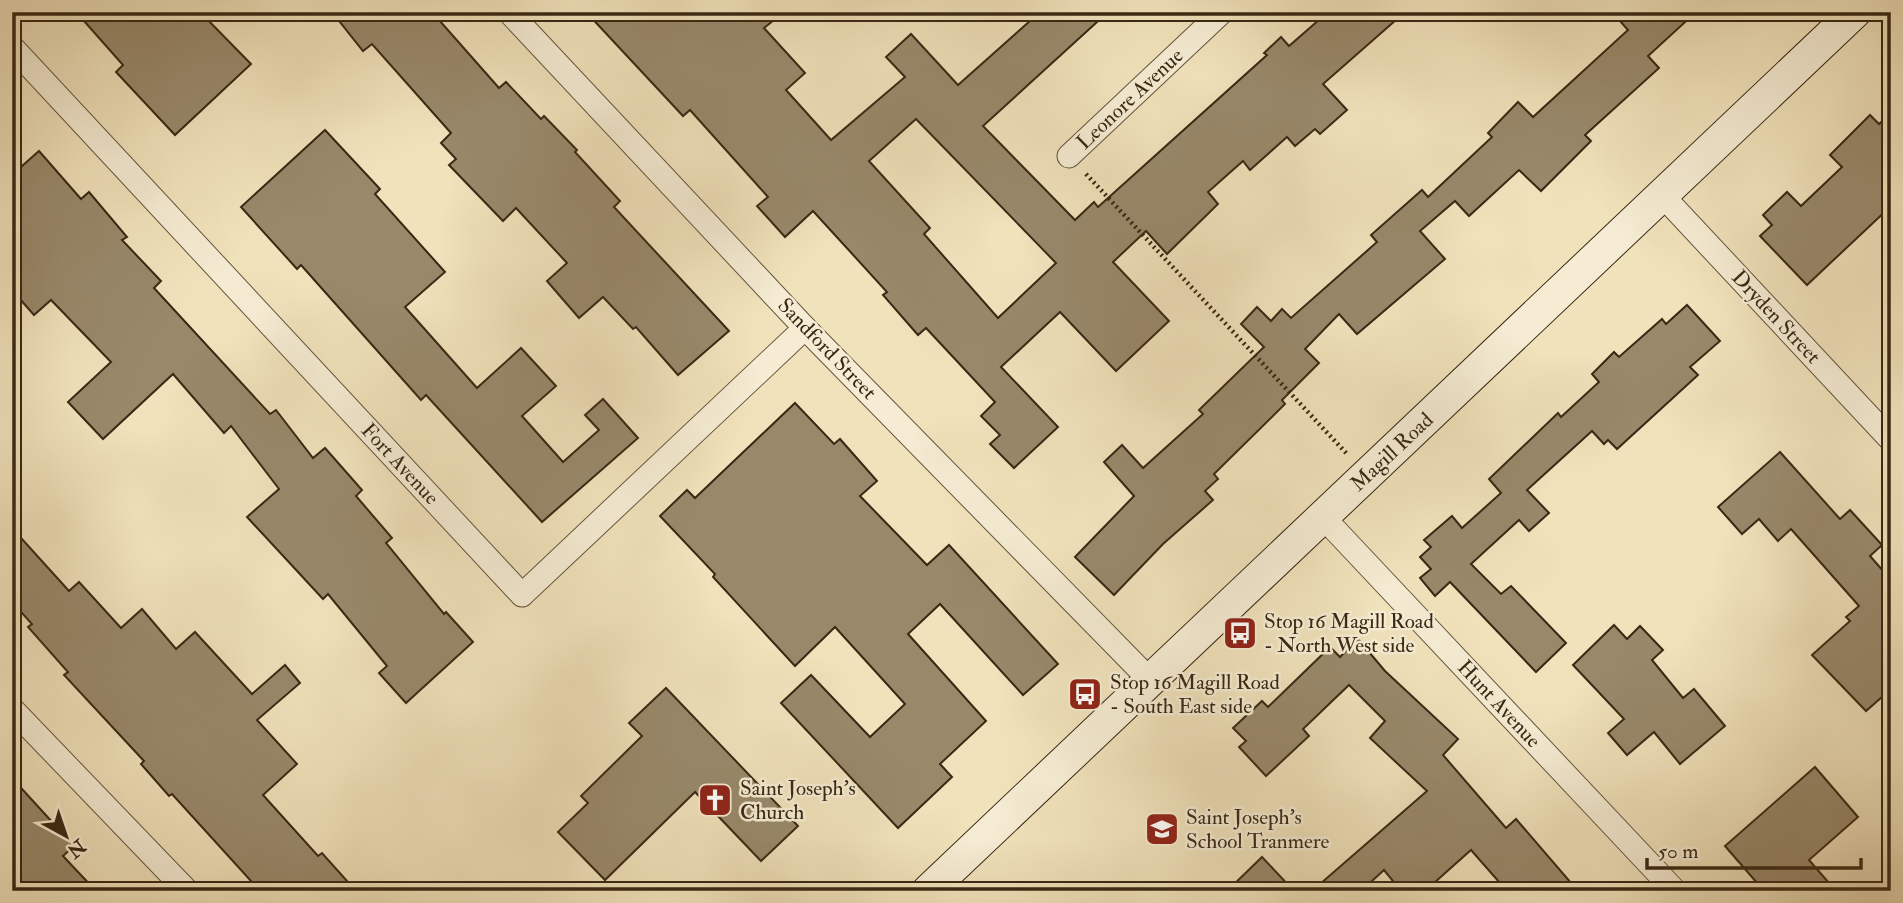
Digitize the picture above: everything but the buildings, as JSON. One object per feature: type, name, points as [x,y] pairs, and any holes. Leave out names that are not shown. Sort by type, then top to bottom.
[{"type":"main road","name":"Magill Road","points":[[938,887],[1150,680],[1855,12]]},
{"type":"street","name":"Sandford Street","points":[[509,12],[806,328],[1150,680]]},
{"type":"street","name":"Leonore Avenue","points":[[1069,156],[1222,12]]},
{"type":"street","name":"Fort Avenue","points":[[12,47],[522,595],[806,328]]},
{"type":"street","name":"Dryden Street","points":[[1662,195],[1891,440]]},
{"type":"street","name":"Hunt Avenue","points":[[1323,517],[1675,891]]},
{"type":"street","points":[[12,709],[187,891]]},
{"type":"path","points":[[1069,156],[1367,475]]},
{"type":"place","name":"Stop 16 Magill Road - North West side","points":[[1240,633]]},
{"type":"place","name":"Stop 16 Magill Road - South East side","points":[[1085,694]]},
{"type":"place","name":"Saint Joseph's Church","points":[[715,800]]},
{"type":"place","name":"Saint Joseph's School Tranmere","points":[[1162,829]]}]
